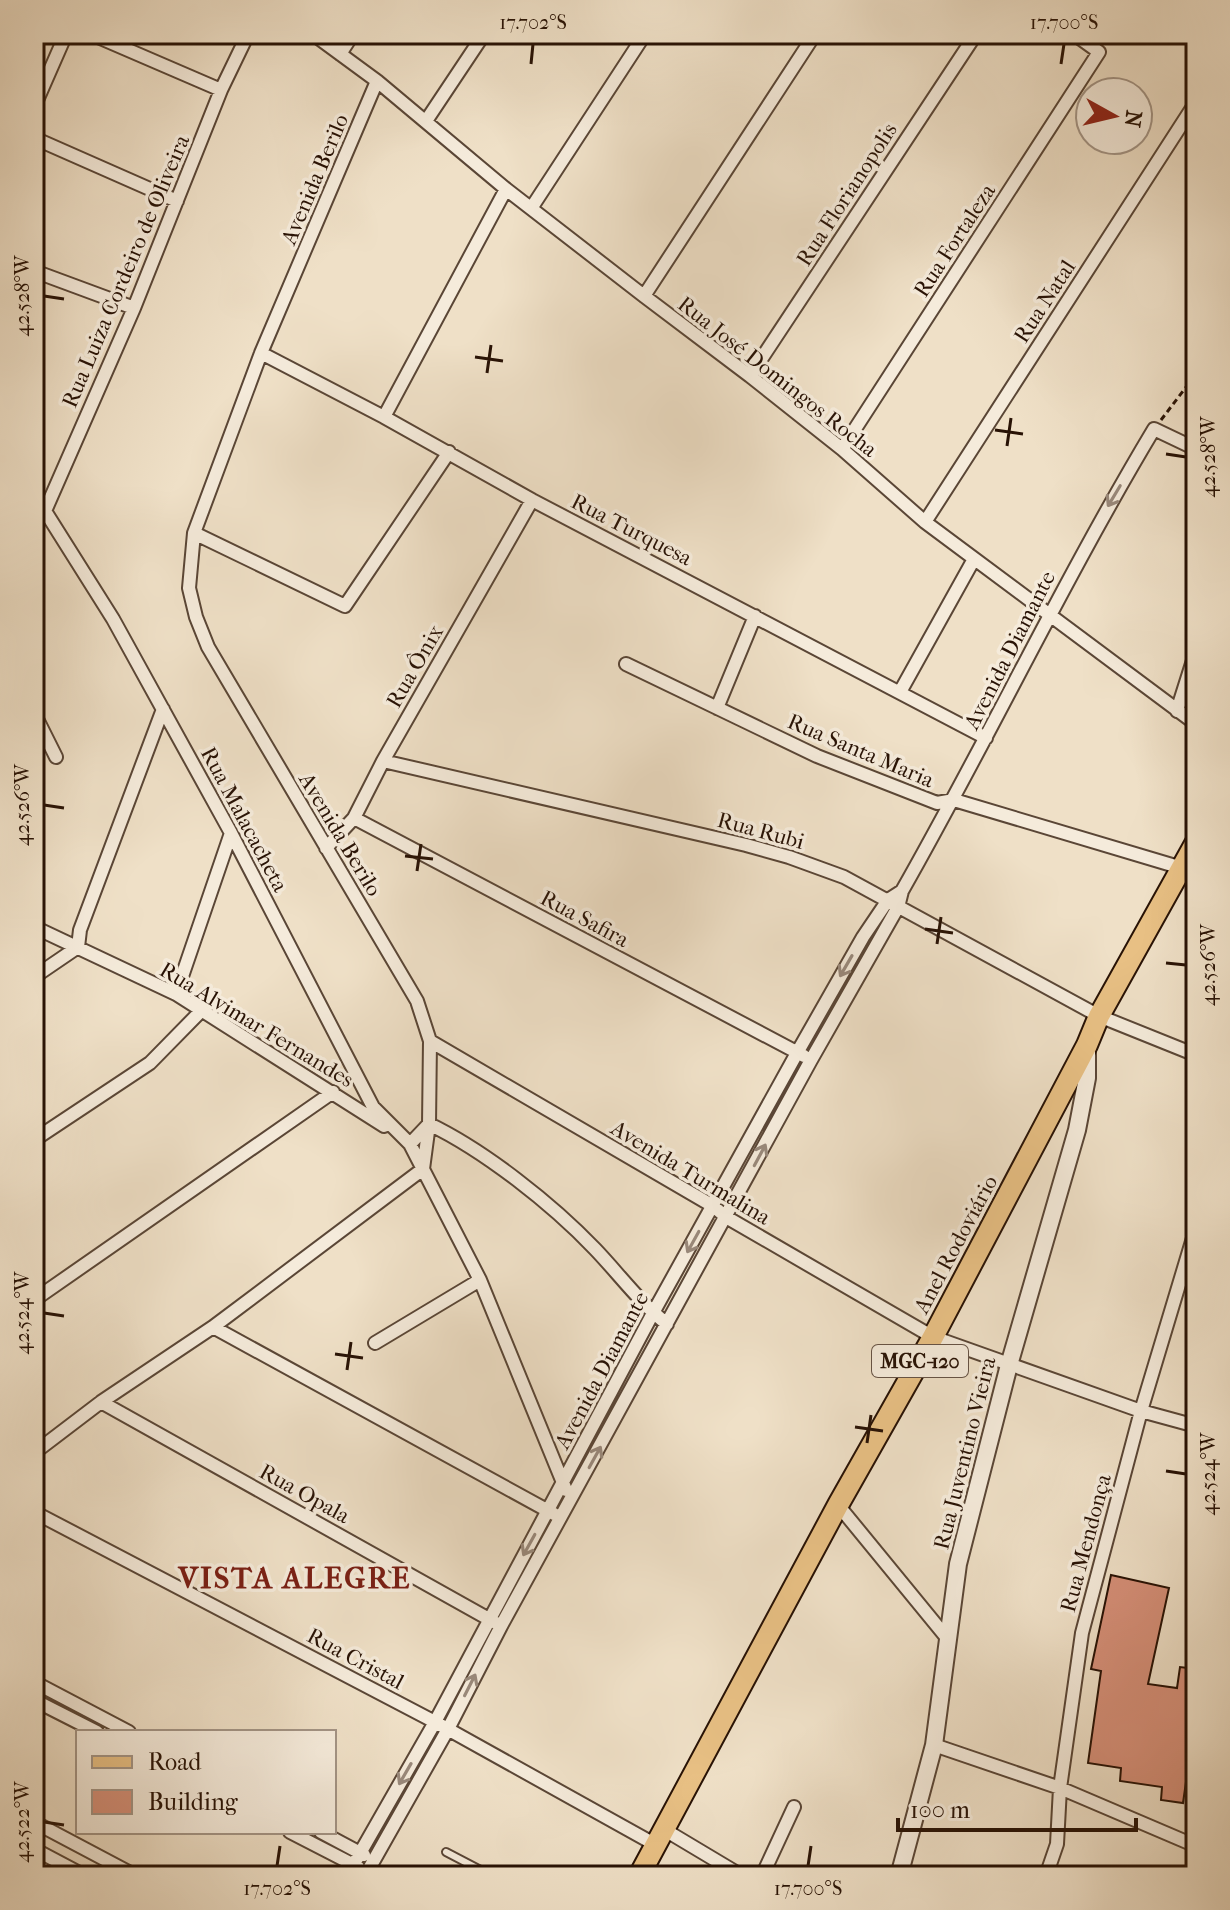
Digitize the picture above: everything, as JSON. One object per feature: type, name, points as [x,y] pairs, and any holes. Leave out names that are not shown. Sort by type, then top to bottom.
[{"type":"main road","name":"Anel Rodoviário","points":[[639,1876],[838,1505],[933,1337],[1087,1045],[1099,1016],[1196,842]]},
{"type":"street","points":[[34,107],[66,34]]},
{"type":"street","points":[[91,34],[221,90]]},
{"type":"street","name":"Rua Luiza Cordeiro de Oliveira","points":[[38,514],[134,308],[221,90],[248,34]]},
{"type":"street","name":"Rua José Domingos Rocha","points":[[313,34],[377,81],[506,189],[842,449],[925,522],[1196,724]]},
{"type":"street","points":[[340,54],[353,34]]},
{"type":"street","points":[[426,121],[484,34]]},
{"type":"street","points":[[532,207],[645,34]]},
{"type":"street","points":[[644,296],[815,34]]},
{"type":"street","name":"Rua Florianopolis","points":[[750,376],[976,34]]},
{"type":"street","name":"Rua Fortaleza","points":[[842,449],[1099,52],[1074,34]]},
{"type":"street","points":[[1190,34],[1196,38]]},
{"type":"street","name":"Avenida Berilo","points":[[377,81],[261,353],[194,533],[189,588],[208,647],[417,1001],[430,1041],[429,1124],[423,1169]]},
{"type":"street","name":"Rua Natal","points":[[925,522],[1196,102]]},
{"type":"street","points":[[34,138],[177,201]]},
{"type":"street","points":[[384,417],[506,189]]},
{"type":"street","points":[[34,271],[134,308]]},
{"type":"street","name":"Rua Turquesa","points":[[261,353],[449,452],[532,500],[986,738]]},
{"type":"street","points":[[1154,429],[1196,449]]},
{"type":"street","name":"Avenida Diamante","points":[[350,1870],[435,1722],[653,1313],[797,1053],[863,937],[902,891],[954,800],[1104,512],[1154,429]]},
{"type":"street","points":[[194,533],[345,606],[449,452]]},
{"type":"street","name":"Rua Ônix","points":[[326,848],[354,818],[383,761],[532,500]]},
{"type":"street","name":"Rua Malacacheta","points":[[38,514],[113,619],[231,833],[373,1107],[410,1144]]},
{"type":"street","points":[[900,692],[974,559]]},
{"type":"street","points":[[717,708],[755,616]]},
{"type":"street","points":[[1177,711],[1196,651]]},
{"type":"street","name":"Rua Santa Maria","points":[[626,664],[817,756],[937,803],[954,800],[1182,868]]},
{"type":"street","points":[[34,977],[78,947],[80,930],[163,709]]},
{"type":"street","points":[[34,713],[56,757]]},
{"type":"street","name":"Rua Rubi","points":[[383,761],[789,857],[844,877],[1099,1016],[1196,1055]]},
{"type":"street","name":"Rua Safira","points":[[354,818],[811,1060]]},
{"type":"street","points":[[176,994],[231,833]]},
{"type":"street","name":"Avenida Diamante","points":[[369,1869],[726,1217],[893,903]]},
{"type":"street","name":"Rua Alvimar Fernandes","points":[[34,927],[176,994],[410,1144]]},
{"type":"street","points":[[34,1140],[150,1063],[202,1010]]},
{"type":"street","name":"Avenida Turmalina","points":[[430,1041],[933,1337],[1141,1411],[1196,1426]]},
{"type":"street","name":"Rua Juventino Vieira","points":[[899,1876],[934,1745],[958,1564],[1009,1365],[1077,1130],[1087,1078],[1087,1045]]},
{"type":"street","points":[[34,1300],[333,1092]]},
{"type":"street","points":[[571,1500],[480,1280],[410,1144],[429,1124],[461,1140],[542,1202],[592,1247],[667,1324]]},
{"type":"street","points":[[34,1453],[101,1402],[213,1327],[423,1169]]},
{"type":"street","name":"Rua Mendonça","points":[[1046,1876],[1057,1844],[1060,1788],[1082,1633],[1141,1411],[1196,1228]]},
{"type":"street","points":[[375,1343],[480,1280]]},
{"type":"street","points":[[213,1327],[561,1517]]},
{"type":"street","name":"Rua Opala","points":[[101,1402],[501,1626]]},
{"type":"street","points":[[838,1505],[947,1638]]},
{"type":"street","name":"Rua Cristal","points":[[34,1512],[660,1838],[742,1876]]},
{"type":"street","points":[[34,1682],[125,1730]]},
{"type":"street","points":[[34,1700],[93,1730]]},
{"type":"street","points":[[934,1745],[1060,1788],[1196,1846]]},
{"type":"street","points":[[762,1876],[794,1807]]},
{"type":"street","points":[[34,1822],[136,1876]]},
{"type":"street","points":[[293,1834],[350,1870],[369,1869],[360,1852],[325,1834]]},
{"type":"street","points":[[34,1849],[85,1876]]},
{"type":"lane","points":[[446,1852],[492,1876]]},
{"type":"path","points":[[1154,429],[1196,374]]},
{"type":"building","points":[[1111,1575],[1169,1588],[1148,1684],[1177,1688],[1180,1667],[1196,1669],[1196,1712],[1183,1803],[1161,1800],[1162,1787],[1120,1781],[1121,1768],[1088,1763],[1101,1671],[1091,1669]]},
{"type":"district","name":"VISTA ALEGRE","points":[[295,1578]]}]
